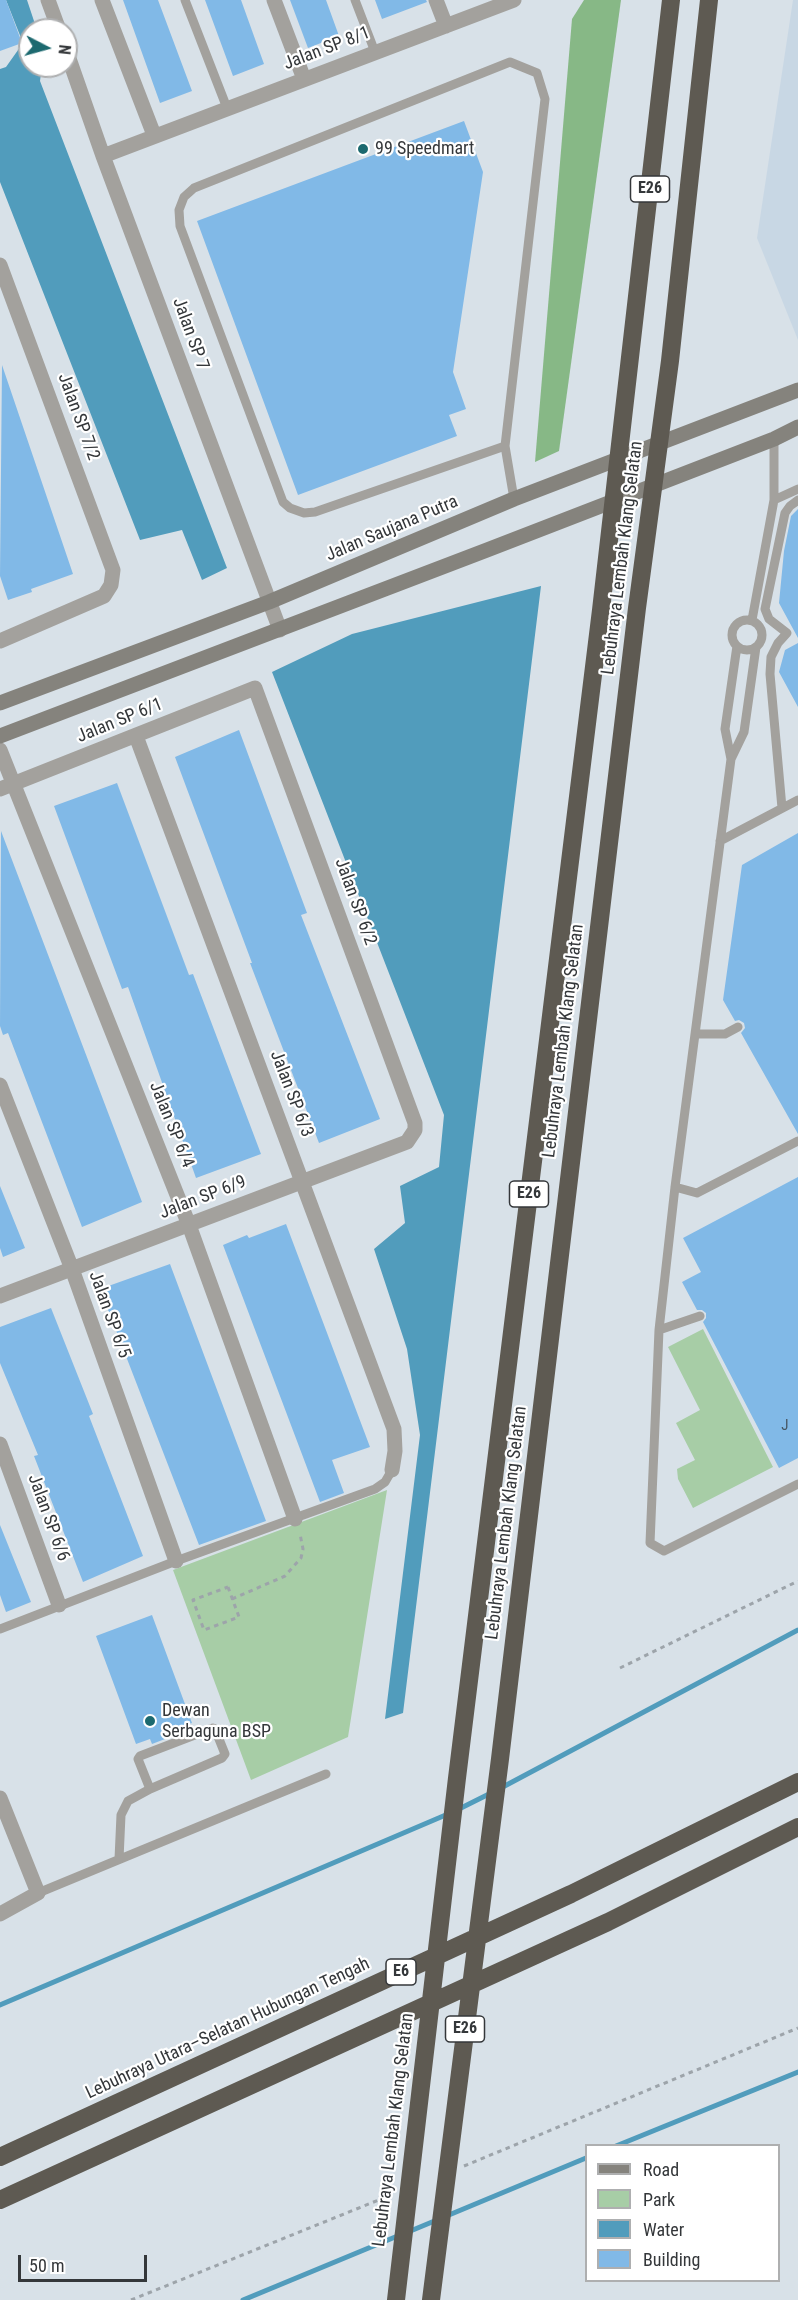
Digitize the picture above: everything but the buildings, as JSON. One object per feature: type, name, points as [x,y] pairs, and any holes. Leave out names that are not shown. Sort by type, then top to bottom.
[{"type":"highway","name":"Lebuhraya Lembah Klang Selatan","points":[[396,2300],[457,1778],[629,378],[671,0]]},
{"type":"highway","name":"Lebuhraya Lembah Klang Selatan","points":[[431,2300],[500,1759],[637,608],[670,361],[709,0]]},
{"type":"highway","points":[[700,89],[720,0]]},
{"type":"highway","name":"Lebuhraya Utara–Selatan Hubungan Tengah","points":[[0,2157],[571,1894],[798,1782]]},
{"type":"highway","name":"E6","points":[[0,2200],[608,1922],[798,1827]]},
{"type":"main road","name":"Jalan Saujana Putra","points":[[0,703],[269,602],[514,499],[798,390]]},
{"type":"main road","points":[[0,736],[774,439],[798,427]]},
{"type":"street","points":[[48,0],[55,18]]},
{"type":"street","points":[[102,0],[154,135]]},
{"type":"street","points":[[274,0],[304,79]]},
{"type":"street","points":[[436,0],[446,26]]},
{"type":"street","name":"Jalan SP 8/1","points":[[103,156],[514,0]]},
{"type":"street","name":"Jalan SP 7","points":[[76,78],[280,630]]},
{"type":"street","name":"Jalan SP 7/2","points":[[0,265],[113,570],[111,585],[104,596],[0,639]]},
{"type":"street","name":"Jalan SP 6/1","points":[[7,787],[255,688]]},
{"type":"street","name":"Jalan SP 6/2","points":[[255,688],[414,1116],[415,1130]]},
{"type":"street","name":"Jalan SP 6/3","points":[[136,736],[304,1181],[394,1429],[395,1451],[392,1470]]},
{"type":"street","name":"Jalan SP 6/4","points":[[0,750],[7,787],[189,1225],[295,1519]]},
{"type":"street","name":"Jalan SP 6/5","points":[[0,1085],[72,1269],[176,1561]]},
{"type":"street","name":"Jalan SP 6/9","points":[[0,1296],[407,1142],[415,1130]]},
{"type":"street","name":"Jalan SP 6/6","points":[[0,1444],[59,1605]]},
{"type":"street","points":[[0,1798],[38,1893],[0,1914]]},
{"type":"lane","points":[[185,0],[227,108]]},
{"type":"lane","points":[[355,0],[375,52]]},
{"type":"lane","points":[[505,446],[315,512],[304,513],[290,508],[283,502],[180,226],[179,210],[184,197],[205,184],[510,62],[537,73],[545,99],[505,446],[514,499]]},
{"type":"lane","points":[[752,620],[774,500],[774,439]]},
{"type":"lane","points":[[774,500],[798,489]]},
{"type":"lane","points":[[782,808],[770,674],[771,657],[778,643],[787,633],[769,619],[765,609],[785,513],[798,500]]},
{"type":"lane","points":[[752,620],[741,621],[734,627],[732,638],[737,646],[747,650],[756,647]]},
{"type":"lane","points":[[752,620],[761,630],[761,639],[756,647],[744,732],[731,759],[694,1034],[658,1330],[650,1542],[664,1551],[798,1484]]},
{"type":"lane","points":[[731,759],[725,729],[737,646]]},
{"type":"lane","points":[[720,841],[798,800]]},
{"type":"lane","points":[[694,1034],[725,1034],[738,1027]]},
{"type":"lane","points":[[675,1187],[697,1193],[798,1141]]},
{"type":"lane","points":[[658,1330],[700,1316]]},
{"type":"lane","points":[[0,1629],[176,1561],[375,1490],[385,1482],[392,1470]]},
{"type":"lane","points":[[119,1859],[123,1807],[133,1797],[222,1758],[225,1754],[215,1729],[140,1756],[138,1759],[150,1789]]},
{"type":"lane","points":[[38,1893],[326,1774]]},
{"type":"path","points":[[232,1599],[285,1576],[301,1558],[302,1542],[295,1519]]},
{"type":"path","points":[[620,1668],[798,1581]]},
{"type":"path","points":[[228,1587],[232,1599],[239,1617],[204,1630],[193,1600],[228,1587]]},
{"type":"shaded area","points":[[793,0],[798,0],[798,340],[757,238]]},
{"type":"green space","points":[[584,0],[621,0],[559,451],[535,462],[572,19]]},
{"type":"green space","points":[[703,1329],[773,1467],[693,1508],[678,1479],[677,1469],[695,1460],[676,1423],[700,1410],[668,1347]]},
{"type":"green space","points":[[387,1490],[348,1737],[251,1780],[173,1570]]},
{"type":"water","points":[[6,0],[27,0],[33,18],[18,18],[18,30]]},
{"type":"water","points":[[18,50],[18,78],[40,78],[227,568],[202,580],[182,530],[140,540],[0,182],[0,69],[6,67]]},
{"type":"water","points":[[541,586],[403,1713],[385,1719],[420,1435],[407,1349],[374,1249],[405,1223],[400,1186],[439,1167],[444,1115],[272,672],[352,634]]},
{"type":"waterway","points":[[499,1789],[798,1630]]},
{"type":"waterway","points":[[457,1810],[491,1793]]},
{"type":"waterway","points":[[0,2005],[448,1814]]},
{"type":"waterway","points":[[621,2144],[798,2072]]},
{"type":"waterway","points":[[408,2232],[585,2158]]},
{"type":"waterway","points":[[243,2300],[400,2235]]},
{"type":"place","name":"99 Speedmart","points":[[363,149]]},
{"type":"place","name":"Dewan Serbaguna BSP","points":[[150,1721]]}]
